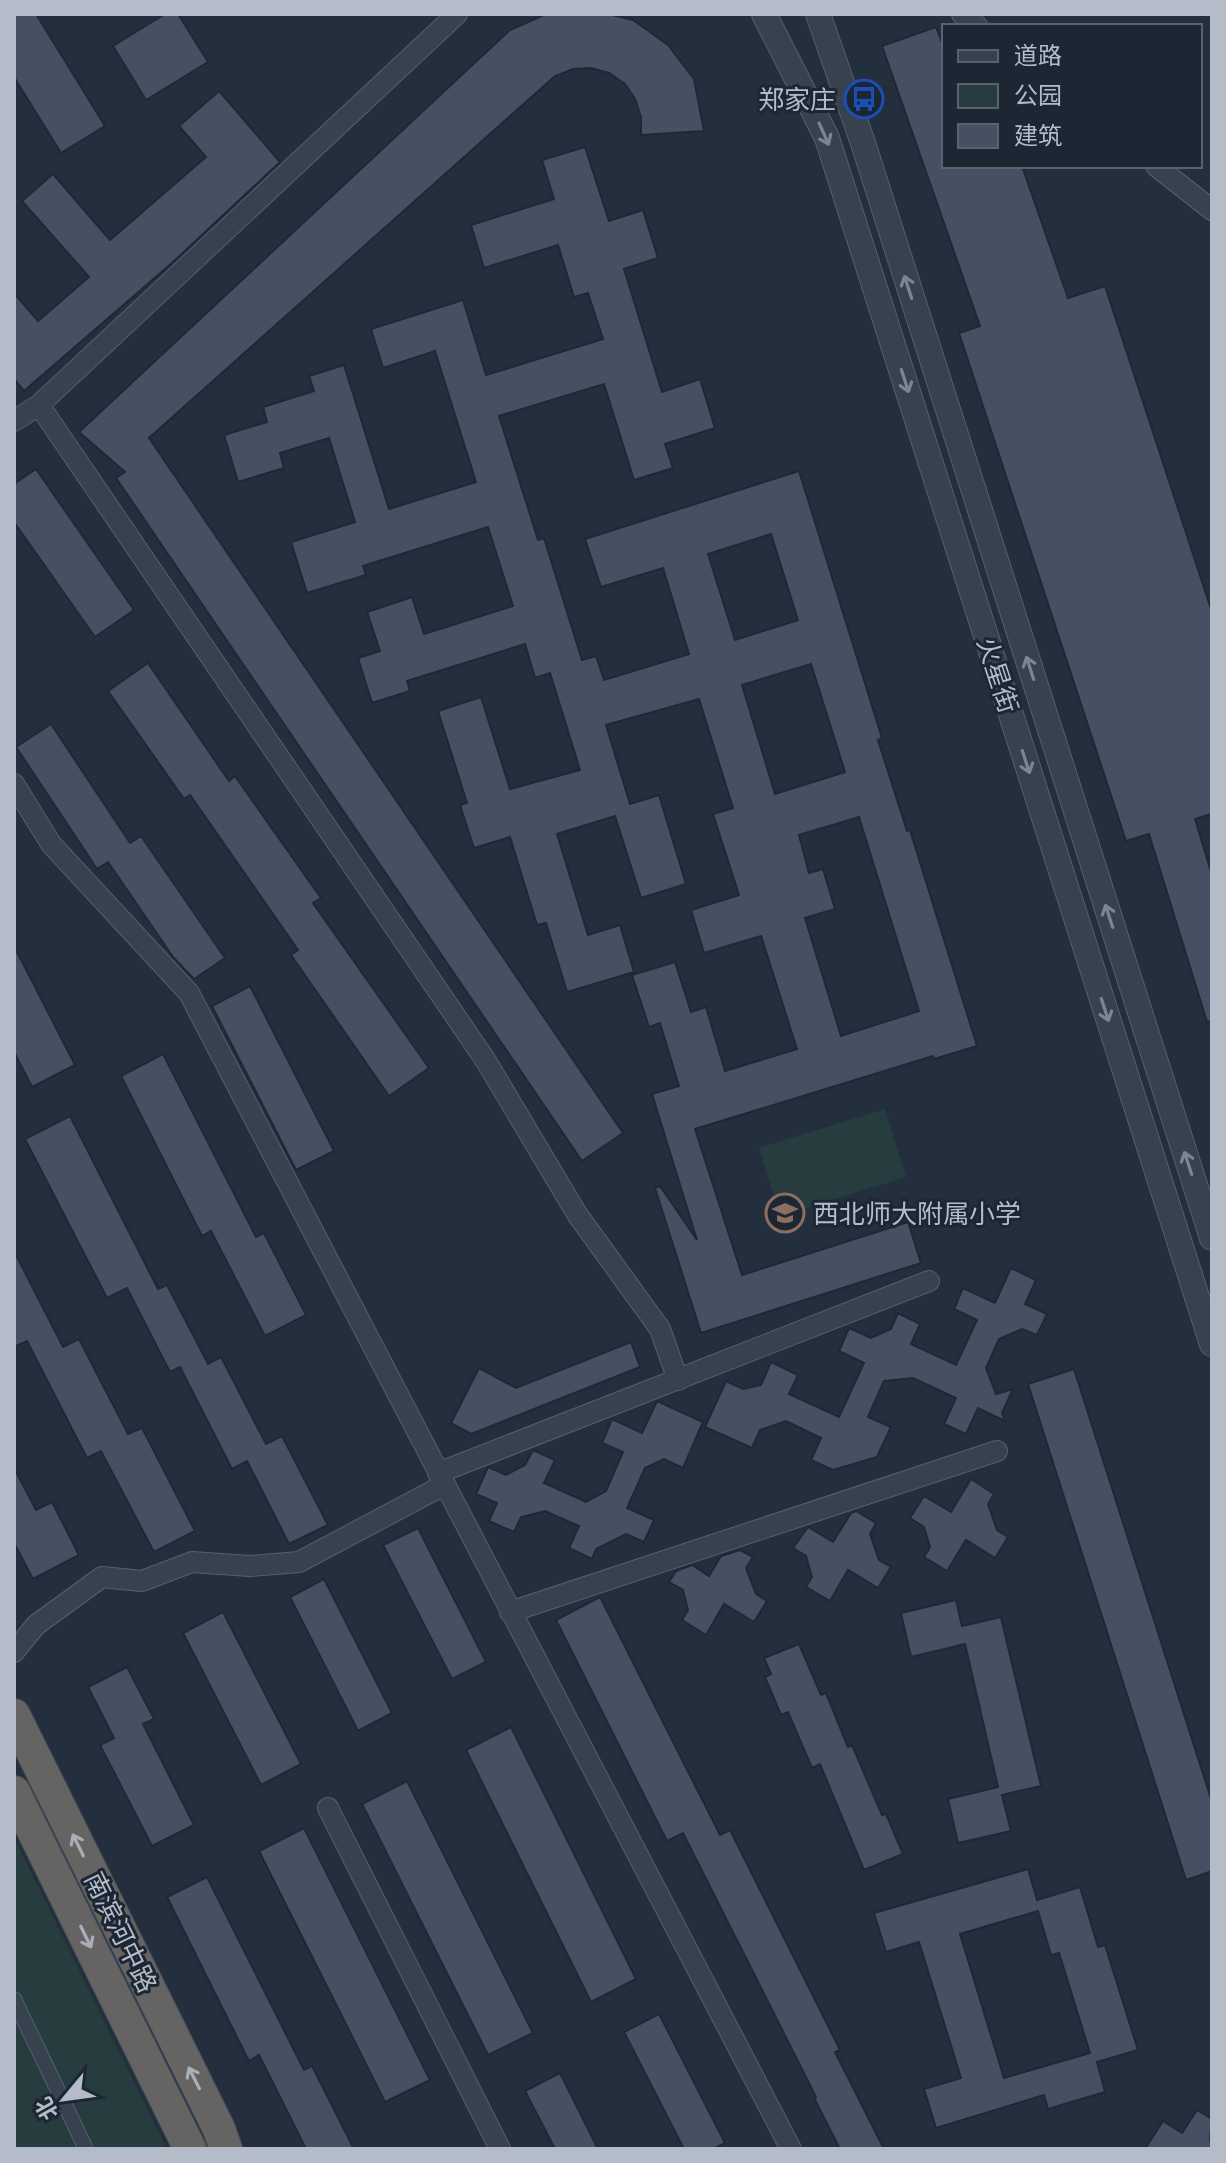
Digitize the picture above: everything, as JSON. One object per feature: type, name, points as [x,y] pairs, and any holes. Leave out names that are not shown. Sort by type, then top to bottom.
[{"type":"highway","name":"南滨河中路","points":[[14,1715],[219,2129],[226,2149]]},
{"type":"highway","name":"南滨河中路","points":[[14,1792],[190,2149]]},
{"type":"street","points":[[15,419],[39,405],[457,14]]},
{"type":"street","name":"火星街","points":[[764,14],[827,138],[1212,1344]]},
{"type":"street","name":"火星街","points":[[818,14],[863,143],[1212,1238]]},
{"type":"street","points":[[1159,168],[1212,210]]},
{"type":"street","points":[[39,405],[486,1061],[577,1214],[660,1329],[678,1380]]},
{"type":"street","points":[[14,784],[51,844],[189,993],[791,2149]]},
{"type":"street","points":[[14,1652],[36,1625],[102,1577],[142,1581],[192,1562],[250,1566],[299,1562],[441,1479],[678,1380],[929,1281]]},
{"type":"street","points":[[510,1612],[997,1451]]},
{"type":"street","points":[[328,1808],[500,2149]]},
{"type":"street","points":[[14,1999],[86,2149]]},
{"type":"green space","points":[[885,1109],[906,1177],[780,1216],[759,1148]]},
{"type":"green space","points":[[14,1838],[167,2149],[14,2149]]},
{"type":"building","points":[[14,14],[36,14],[105,126],[61,153],[14,77]]},
{"type":"building","points":[[165,14],[178,14],[208,62],[146,100],[113,46]]},
{"type":"building","points":[[546,14],[608,14],[633,20],[668,45],[694,79],[704,131],[641,135],[641,117],[635,99],[625,84],[609,73],[591,68],[573,69],[555,76],[149,438],[623,1133],[582,1161],[116,478],[125,472],[79,432],[510,30]]},
{"type":"building","points":[[936,27],[942,43],[942,168],[1023,168],[1068,298],[1105,286],[1212,612],[1212,814],[1195,819],[1212,875],[1212,1021],[1207,1022],[1149,834],[1126,841],[959,333],[980,326],[882,46]]},
{"type":"building","points":[[219,91],[280,162],[173,262],[24,391],[14,379],[14,293],[38,321],[89,277],[22,201],[53,174],[110,240],[206,157],[179,126]]},
{"type":"building","points":[[585,147],[609,221],[643,210],[658,258],[624,269],[662,392],[700,379],[715,428],[665,444],[673,468],[634,480],[604,384],[499,416],[538,540],[544,538],[582,660],[596,656],[604,680],[689,654],[663,568],[601,587],[585,539],[799,471],[882,738],[878,740],[907,831],[910,830],[977,1046],[934,1059],[933,1056],[695,1129],[742,1275],[908,1222],[921,1263],[701,1333],[655,1188],[660,1186],[697,1240],[652,1094],[679,1086],[660,1023],[649,1027],[632,975],[675,962],[691,1012],[706,1007],[725,1071],[797,1049],[761,936],[704,953],[691,910],[739,895],[713,814],[733,808],[699,699],[606,725],[630,804],[659,795],[686,884],[641,898],[615,816],[557,834],[588,935],[620,925],[634,972],[567,992],[546,923],[537,925],[510,837],[474,848],[460,805],[467,803],[438,711],[481,697],[510,789],[580,770],[550,673],[535,678],[525,644],[407,681],[410,691],[372,703],[358,658],[380,651],[367,612],[412,597],[424,634],[513,606],[488,527],[363,566],[366,575],[307,593],[291,542],[355,522],[329,438],[280,453],[284,468],[238,482],[224,435],[267,422],[263,407],[314,391],[309,376],[344,365],[389,509],[476,482],[435,351],[383,368],[371,329],[463,300],[486,375],[603,339],[588,293],[574,297],[558,245],[484,268],[471,225],[554,199],[542,160]],"holes":[[[771,534],[798,620],[735,640],[708,554]],[[811,664],[845,772],[775,794],[742,685]],[[859,817],[919,1011],[841,1036],[805,918],[835,909],[823,869],[809,873],[799,835]]]},
{"type":"building","points":[[36,469],[134,610],[95,637],[14,522],[14,484]]},
{"type":"building","points":[[148,663],[229,781],[235,776],[321,898],[313,903],[429,1068],[389,1096],[291,955],[298,950],[190,795],[184,799],[108,691]]},
{"type":"building","points":[[51,724],[130,843],[141,836],[225,958],[194,979],[173,957],[108,862],[97,869],[16,747]]},
{"type":"building","points":[[14,946],[75,1065],[32,1087],[14,1052]]},
{"type":"building","points":[[250,986],[334,1151],[296,1170],[212,1006]]},
{"type":"building","points":[[163,1054],[256,1237],[264,1233],[306,1315],[265,1336],[211,1231],[202,1236],[121,1076]]},
{"type":"building","points":[[70,1116],[158,1289],[167,1285],[208,1364],[221,1357],[266,1444],[282,1436],[328,1525],[289,1544],[247,1461],[232,1469],[180,1367],[170,1372],[127,1288],[107,1298],[25,1139]]},
{"type":"building","points":[[14,1251],[63,1347],[79,1339],[128,1434],[142,1428],[195,1531],[154,1552],[101,1451],[87,1458],[27,1341],[14,1347]]},
{"type":"building","points":[[1011,1268],[1036,1280],[1025,1304],[1047,1314],[1037,1335],[1022,1329],[999,1339],[986,1368],[996,1394],[1013,1389],[1002,1413],[1005,1421],[978,1408],[966,1434],[944,1424],[956,1398],[913,1378],[884,1381],[868,1417],[891,1427],[877,1457],[833,1470],[811,1460],[821,1438],[786,1421],[760,1430],[752,1448],[705,1427],[726,1381],[743,1389],[761,1385],[771,1362],[798,1375],[789,1394],[839,1417],[864,1363],[839,1351],[849,1328],[871,1338],[891,1329],[898,1313],[920,1324],[911,1344],[956,1365],[977,1320],[954,1309],[963,1288],[995,1303]]},
{"type":"building","points":[[631,1342],[640,1367],[471,1434],[451,1423],[479,1368],[516,1388]]},
{"type":"building","points":[[1074,1369],[1212,1802],[1212,1871],[1186,1880],[1028,1384]]},
{"type":"building","points":[[657,1401],[703,1422],[683,1468],[664,1459],[645,1468],[627,1508],[654,1520],[644,1542],[626,1534],[596,1549],[592,1559],[569,1548],[579,1526],[545,1511],[521,1517],[514,1532],[489,1521],[497,1503],[476,1494],[488,1467],[506,1475],[525,1465],[533,1450],[555,1460],[544,1483],[586,1502],[606,1491],[623,1452],[602,1443],[612,1419],[642,1433]]},
{"type":"building","points":[[14,1468],[36,1510],[52,1502],[79,1555],[33,1579],[14,1543]]},
{"type":"building","points":[[971,1479],[994,1494],[988,1504],[997,1530],[1008,1537],[995,1558],[966,1540],[947,1571],[924,1557],[930,1547],[924,1527],[910,1518],[924,1496],[951,1512]]},
{"type":"building","points":[[856,1511],[876,1523],[870,1534],[879,1560],[891,1567],[878,1588],[848,1570],[830,1601],[806,1587],[812,1577],[806,1556],[793,1548],[808,1527],[833,1542],[851,1513]]},
{"type":"building","points":[[418,1528],[486,1662],[452,1679],[383,1545]]},
{"type":"building","points":[[740,1550],[753,1557],[746,1568],[756,1594],[767,1601],[754,1622],[724,1604],[706,1635],[682,1620],[688,1610],[683,1590],[669,1582],[676,1571],[692,1565],[709,1576],[721,1556]]},
{"type":"building","points":[[324,1579],[392,1713],[358,1731],[290,1597]]},
{"type":"building","points":[[600,1597],[720,1835],[730,1830],[840,2050],[835,2052],[884,2149],[840,2149],[683,1833],[667,1841],[556,1620]]},
{"type":"building","points":[[956,1600],[962,1626],[1001,1617],[1041,1786],[1002,1795],[1011,1831],[958,1843],[948,1799],[998,1787],[965,1644],[911,1657],[901,1613]]},
{"type":"building","points":[[223,1612],[301,1764],[261,1785],[183,1633]]},
{"type":"building","points":[[799,1644],[821,1695],[826,1693],[848,1747],[852,1745],[882,1815],[886,1814],[903,1854],[864,1870],[820,1764],[812,1768],[788,1712],[781,1715],[765,1677],[771,1674],[764,1658]]},
{"type":"building","points":[[127,1667],[154,1719],[143,1724],[194,1825],[152,1846],[100,1745],[114,1738],[88,1687]]},
{"type":"building","points":[[511,1727],[636,1979],[591,2002],[466,1750]]},
{"type":"building","points":[[407,1781],[533,2033],[488,2055],[362,1804]]},
{"type":"building","points":[[304,1828],[430,2080],[385,2102],[259,1851]]},
{"type":"building","points":[[1028,1869],[1037,1900],[1080,1887],[1098,1947],[1105,1945],[1138,2050],[1097,2062],[1105,2092],[1048,2109],[1044,2095],[936,2128],[924,2089],[961,2078],[919,1942],[886,1952],[874,1913]],"holes":[[[1038,1911],[1051,1955],[1059,1953],[1090,2053],[1004,2078],[960,1934]]]},
{"type":"building","points":[[207,1877],[304,2070],[312,2066],[354,2149],[306,2149],[259,2055],[249,2061],[167,1897]]},
{"type":"building","points":[[659,2014],[725,2143],[713,2149],[684,2149],[624,2032]]},
{"type":"building","points":[[560,2073],[598,2149],[555,2149],[525,2091]]},
{"type":"building","points":[[1197,2110],[1212,2119],[1212,2149],[1145,2149],[1163,2121],[1182,2133]]},
{"type":"place","name":"郑家庄","points":[[864,99]]},
{"type":"place","name":"西北师大附属小学","points":[[785,1213]]}]
